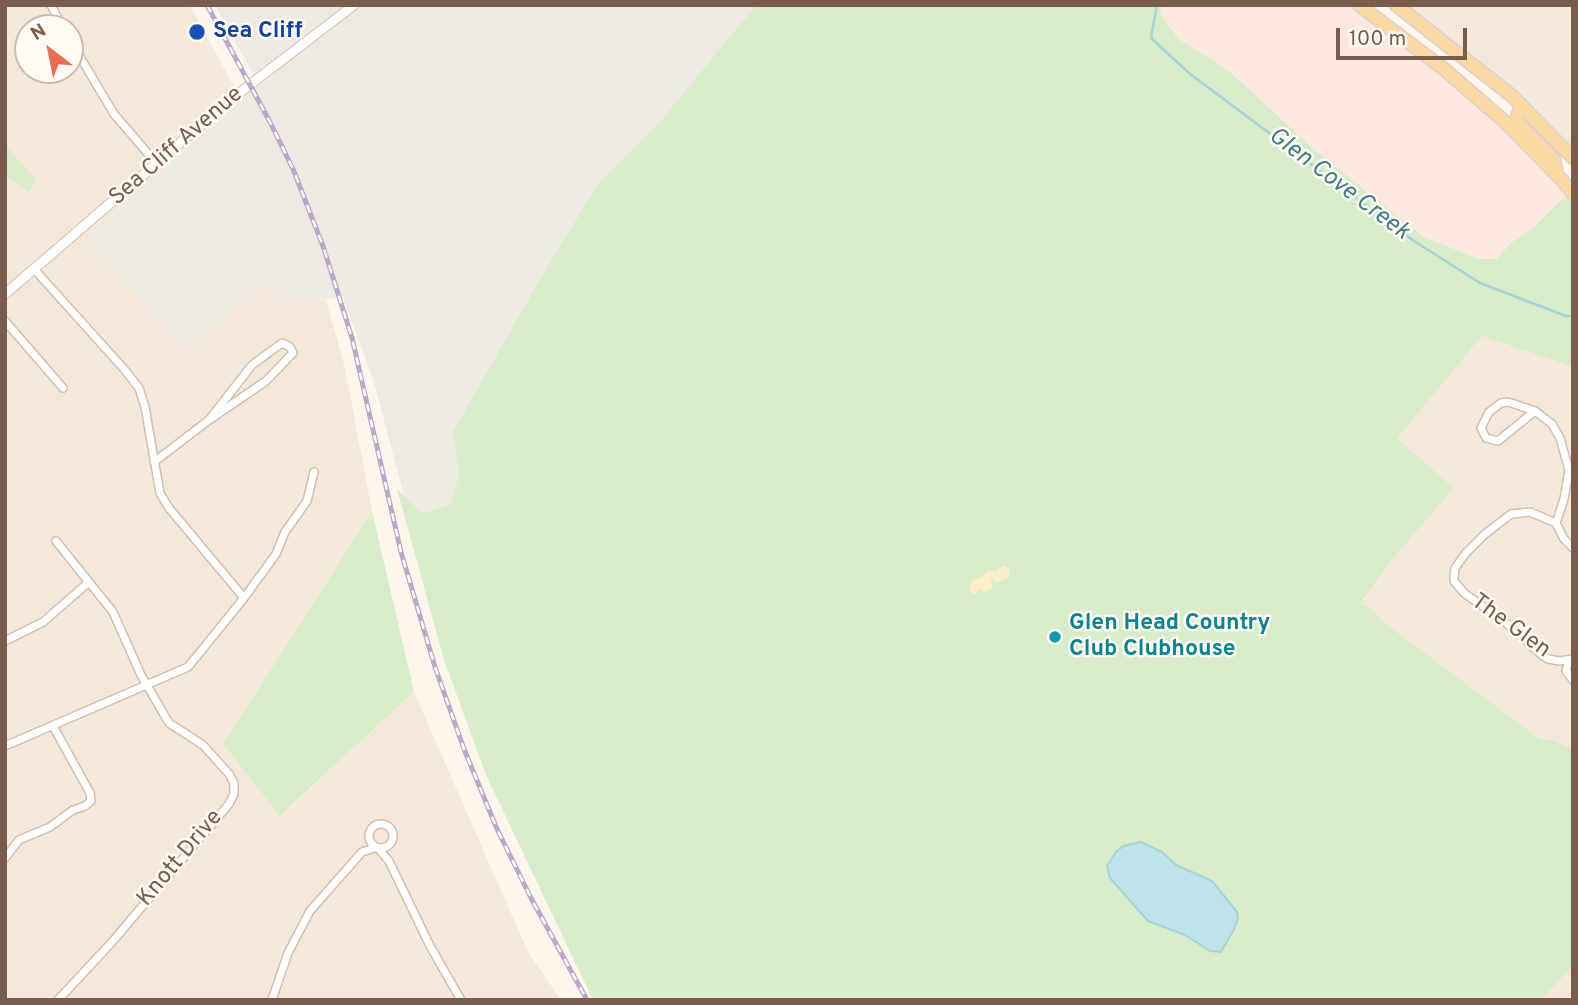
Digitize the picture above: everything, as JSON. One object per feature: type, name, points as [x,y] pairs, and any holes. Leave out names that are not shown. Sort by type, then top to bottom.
[{"type":"main road","points":[[1359,5],[1444,69],[1504,121],[1573,194]]},
{"type":"main road","points":[[1396,5],[1522,106],[1573,158]]},
{"type":"main road","points":[[1404,38],[1416,20]]},
{"type":"main road","points":[[1522,106],[1517,116],[1520,124],[1554,160],[1558,176]]},
{"type":"street","name":"Sea Cliff Avenue","points":[[5,294],[230,100],[354,5]]},
{"type":"street","points":[[84,64],[114,114],[157,164]]},
{"type":"street","points":[[34,269],[139,388],[145,407],[160,494],[244,598]]},
{"type":"street","points":[[5,321],[63,388]]},
{"type":"street","points":[[154,462],[267,381],[293,354],[290,347],[282,344],[252,365],[209,420]]},
{"type":"street","points":[[1535,411],[1498,441],[1486,438],[1481,428],[1489,412],[1501,403],[1508,402],[1535,411],[1552,424],[1569,470],[1567,489],[1556,523],[1564,539],[1573,548]]},
{"type":"street","points":[[5,746],[188,667],[276,554],[285,532],[307,501],[314,472]]},
{"type":"street","name":"The Glen","points":[[1556,523],[1530,512],[1511,514],[1466,553],[1455,568],[1454,582],[1464,593],[1548,659],[1573,659]]},
{"type":"street","points":[[56,541],[113,612],[148,685]]},
{"type":"street","points":[[5,641],[43,622],[89,582]]},
{"type":"street","name":"The Glen","points":[[1573,659],[1568,663],[1566,671],[1573,680]]},
{"type":"street","name":"Knott Drive","points":[[58,1000],[112,942],[229,804],[234,794],[234,783],[229,774],[203,745],[174,727],[148,685]]},
{"type":"street","points":[[5,858],[19,840],[50,827],[72,810],[85,806],[92,800],[53,726]]},
{"type":"street","points":[[272,1000],[288,953],[310,911],[362,852],[377,847],[389,861],[430,946],[461,1000]]},
{"type":"shaded area","points":[[5,5],[190,5],[241,99],[85,241],[265,283],[282,302],[326,299],[345,368],[372,511],[223,744],[281,816],[414,692],[528,952],[561,1000],[5,1000]]},
{"type":"shaded area","points":[[215,5],[756,5],[621,169],[492,512],[418,548],[373,379],[343,298],[282,302],[265,283],[186,352],[85,241],[258,83]]},
{"type":"shaded area","points":[[1164,5],[1362,5],[1431,56],[1573,201],[1562,199],[1496,259],[1480,259],[1424,237],[1316,151],[1229,71],[1179,39],[1159,12]]},
{"type":"shaded area","points":[[1394,5],[1573,5],[1573,159],[1511,96]]},
{"type":"shaded area","points":[[1482,336],[1573,367],[1573,749],[1556,741],[1539,738],[1382,621],[1373,610],[1360,605],[1392,560],[1454,488],[1396,438]]},
{"type":"shaded area","points":[[1573,966],[1573,1000],[1541,1000]]},
{"type":"green space","points":[[756,5],[1164,5],[1159,12],[1179,39],[1229,71],[1316,151],[1424,237],[1480,259],[1496,259],[1562,199],[1573,201],[1573,367],[1482,336],[1397,438],[1454,488],[1392,560],[1360,604],[1373,610],[1382,621],[1539,738],[1573,749],[1573,966],[1541,1000],[593,1000],[486,775],[444,660],[397,489],[423,514],[451,504],[459,475],[453,432],[598,184],[657,125]]},
{"type":"green space","points":[[5,145],[36,180],[29,192],[5,175]]},
{"type":"green space","points":[[372,511],[414,692],[280,816],[223,744]]},
{"type":"sand","points":[[1005,566],[1010,570],[1008,578],[996,583],[993,579],[990,580],[993,587],[988,591],[983,592],[980,589],[976,594],[971,592],[969,589],[972,580]]},
{"type":"water","points":[[1141,842],[1162,852],[1176,865],[1212,881],[1237,912],[1234,929],[1221,952],[1210,951],[1185,935],[1148,921],[1110,878],[1107,866],[1116,852],[1123,846]]},
{"type":"waterway","name":"Glen Cove Creek","points":[[1157,5],[1151,38],[1190,74],[1414,241],[1480,283],[1566,316],[1573,316]]},
{"type":"railway","points":[[207,5],[293,169],[323,246],[352,338],[401,552],[435,667],[464,749],[497,829],[587,1000]]},
{"type":"place","name":"Sea Cliff","points":[[197,32]]},
{"type":"place","name":"Glen Head Country Club Clubhouse","points":[[1055,637]]}]
